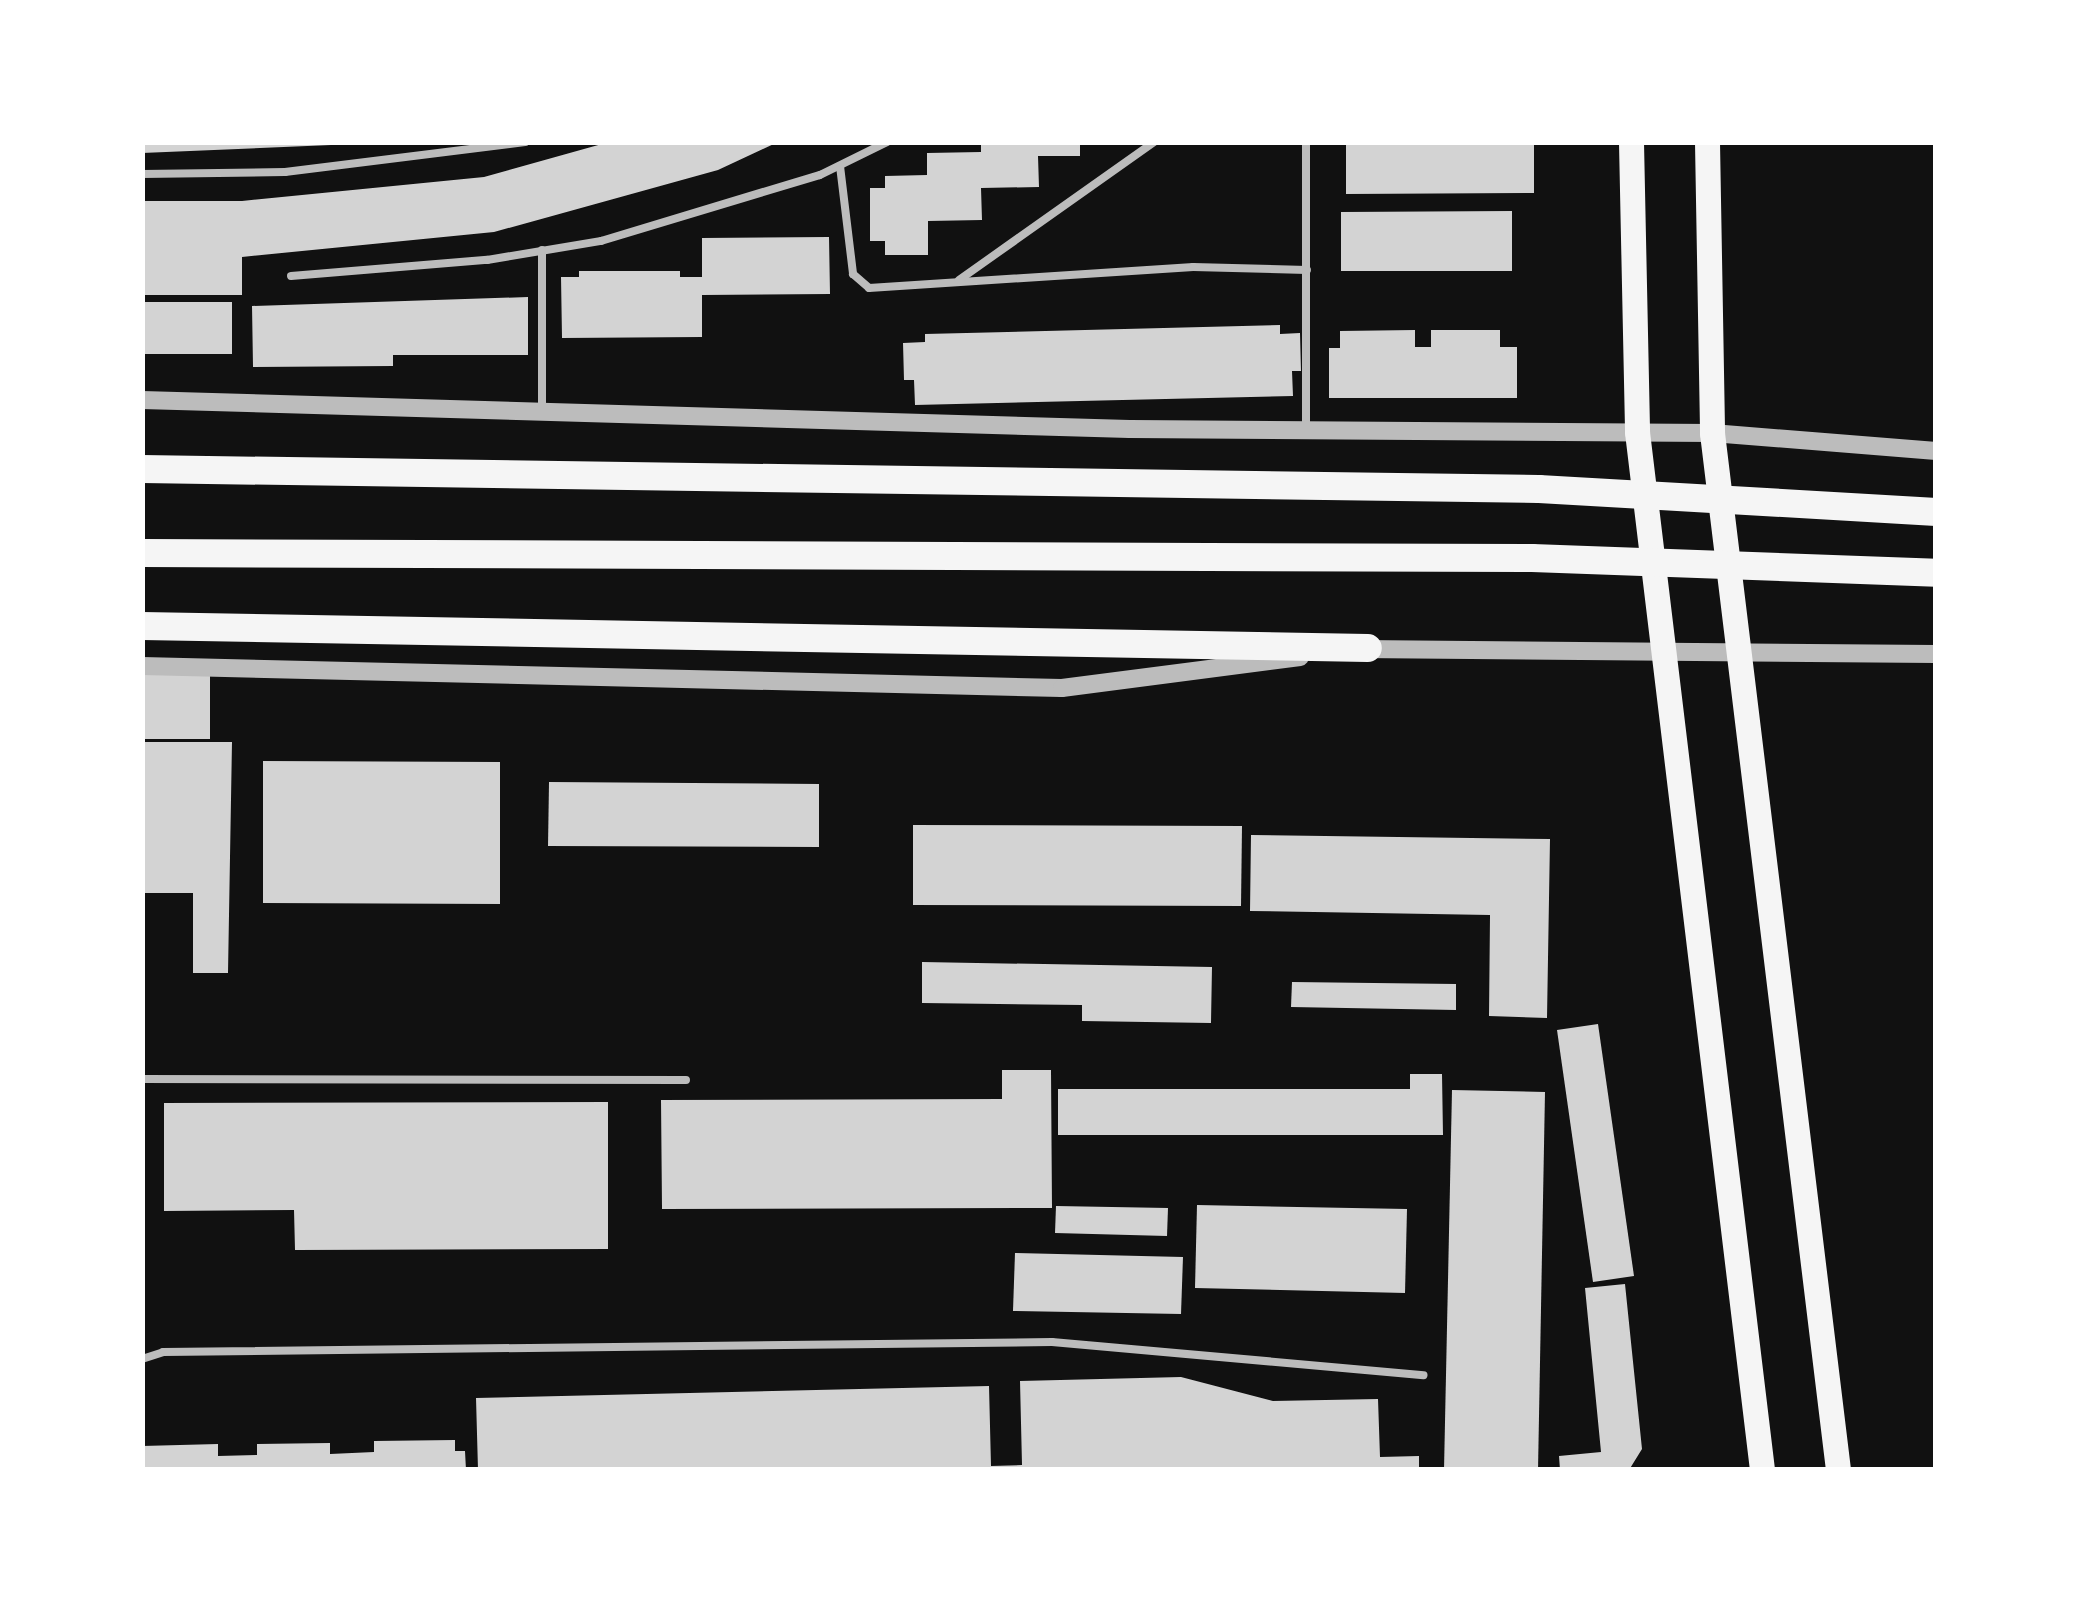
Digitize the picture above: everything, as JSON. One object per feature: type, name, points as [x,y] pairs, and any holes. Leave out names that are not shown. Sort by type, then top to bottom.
[{"type":"highway","points":[[142,470],[1539,489],[1936,512]]},
{"type":"highway","points":[[142,553],[1532,558],[1936,573]]},
{"type":"highway","points":[[142,626],[1368,648]]},
{"type":"main road","points":[[1631,142],[1636,432],[1762,1470]]},
{"type":"main road","points":[[1706,142],[1712,434],[1838,1470]]},
{"type":"street","points":[[142,400],[1306,430],[1712,434],[1936,451]]},
{"type":"street","points":[[142,666],[1062,688],[1368,648],[1936,654]]},
{"type":"lane","points":[[142,174],[285,172],[525,142]]},
{"type":"lane","points":[[292,276],[542,250],[708,212],[840,166],[887,142]]},
{"type":"lane","points":[[956,282],[1154,142]]},
{"type":"lane","points":[[1306,142],[1306,430]]},
{"type":"lane","points":[[840,166],[853,274],[870,288],[1194,267],[1307,270]]},
{"type":"lane","points":[[542,250],[542,412]]},
{"type":"lane","points":[[142,1079],[686,1080]]},
{"type":"lane","points":[[142,1359],[163,1352],[1052,1342],[1424,1375]]},
{"type":"building","points":[[142,142],[331,142],[331,145],[142,153]]},
{"type":"building","points":[[609,142],[778,142],[718,170],[494,232],[242,257],[242,295],[142,295],[142,201],[242,201],[484,177]]},
{"type":"building","points":[[981,142],[1080,142],[1080,156],[1038,156],[1039,187],[981,188],[982,220],[928,221],[928,255],[885,255],[885,241],[870,241],[870,188],[885,188],[885,176],[927,175],[927,153],[981,152]]},
{"type":"building","points":[[1534,142],[1534,193],[1346,194],[1346,143]]},
{"type":"building","points":[[1512,211],[1512,271],[1341,271],[1341,212]]},
{"type":"building","points":[[829,237],[830,294],[702,295],[702,337],[562,338],[561,277],[579,277],[579,271],[680,271],[680,277],[702,277],[702,238]]},
{"type":"building","points":[[528,297],[528,355],[393,355],[393,366],[253,367],[252,306]]},
{"type":"building","points":[[142,302],[232,302],[232,354],[142,354]]},
{"type":"building","points":[[1280,325],[1280,334],[1300,333],[1301,371],[1292,371],[1293,396],[915,405],[914,380],[904,380],[903,343],[925,342],[925,334]]},
{"type":"building","points":[[1415,330],[1415,347],[1431,347],[1431,330],[1500,330],[1500,347],[1517,347],[1517,398],[1329,398],[1329,348],[1340,348],[1340,331]]},
{"type":"building","points":[[142,673],[210,673],[210,739],[142,739]]},
{"type":"building","points":[[142,742],[232,742],[228,973],[193,973],[193,893],[142,893]]},
{"type":"building","points":[[263,761],[500,762],[500,904],[263,903]]},
{"type":"building","points":[[549,782],[819,784],[819,847],[548,846]]},
{"type":"building","points":[[913,825],[1242,826],[1241,906],[913,905]]},
{"type":"building","points":[[1251,835],[1550,839],[1547,1018],[1489,1016],[1490,915],[1250,911]]},
{"type":"building","points":[[922,962],[1212,967],[1211,1023],[1082,1021],[1082,1005],[922,1003]]},
{"type":"building","points":[[1292,982],[1456,984],[1456,1010],[1291,1007]]},
{"type":"building","points":[[1598,1024],[1634,1276],[1593,1282],[1557,1030]]},
{"type":"building","points":[[1002,1070],[1051,1070],[1052,1208],[662,1209],[661,1100],[1002,1099]]},
{"type":"building","points":[[1410,1074],[1442,1074],[1443,1135],[1058,1135],[1058,1089],[1410,1089]]},
{"type":"building","points":[[1452,1090],[1545,1092],[1538,1470],[1444,1470]]},
{"type":"building","points":[[608,1102],[608,1249],[295,1250],[294,1210],[164,1211],[164,1103]]},
{"type":"building","points":[[1197,1205],[1407,1209],[1405,1293],[1195,1288]]},
{"type":"building","points":[[1056,1206],[1168,1208],[1167,1236],[1055,1233]]},
{"type":"building","points":[[1015,1253],[1183,1257],[1181,1314],[1013,1311]]},
{"type":"building","points":[[1625,1284],[1642,1449],[1629,1470],[1560,1470],[1559,1456],[1601,1452],[1585,1288]]},
{"type":"building","points":[[1181,1377],[1273,1401],[1378,1399],[1380,1457],[1419,1456],[1419,1470],[478,1470],[476,1398],[989,1386],[991,1466],[1022,1465],[1020,1381]]},
{"type":"building","points":[[455,1440],[455,1451],[465,1451],[466,1470],[142,1470],[142,1446],[218,1444],[218,1456],[257,1455],[257,1444],[330,1443],[330,1454],[374,1452],[374,1441]]}]
